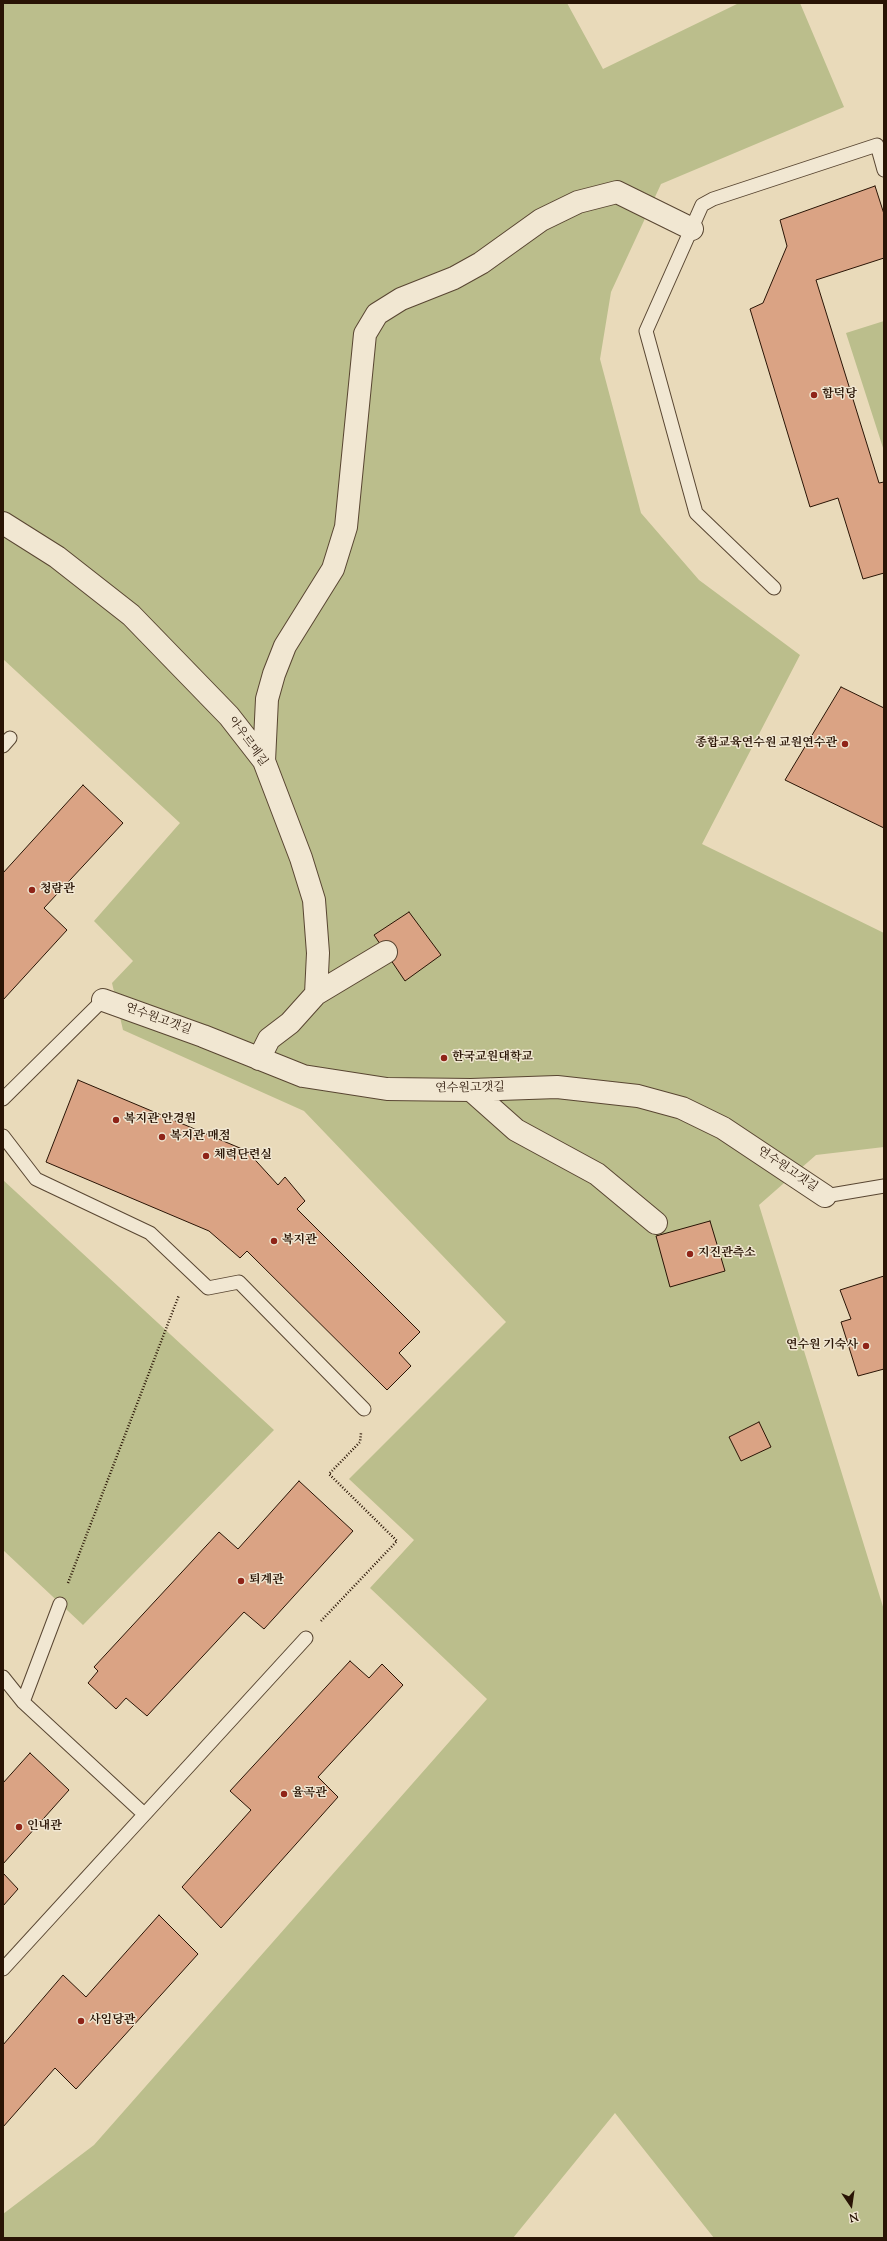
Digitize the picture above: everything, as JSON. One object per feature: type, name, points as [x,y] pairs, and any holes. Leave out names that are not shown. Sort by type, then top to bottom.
[{"type":"street","points":[[264,761],[267,699],[274,674],[285,646],[333,569],[346,527],[364,334],[377,314],[401,299],[454,278],[481,263],[541,220],[578,202],[611,193],[617,192],[692,229]]},
{"type":"street","name":"아우르메길","points":[[3,523],[56,557],[131,615],[229,716],[264,761],[301,858],[314,900],[318,953],[316,994]]},
{"type":"street","points":[[259,1059],[269,1039],[290,1023],[316,994],[386,952]]},
{"type":"street","name":"연수원고갯길","points":[[103,1000],[303,1076],[387,1089],[471,1090],[557,1087],[638,1096],[682,1108],[723,1128],[825,1196]]},
{"type":"street","points":[[471,1090],[516,1130],[597,1174],[656,1223]]},
{"type":"lane","points":[[774,588],[696,513],[646,331],[702,206],[713,199],[877,145],[884,170]]},
{"type":"lane","points":[[3,1099],[103,1000]]},
{"type":"lane","points":[[3,1136],[36,1180],[150,1233],[208,1288],[239,1282],[364,1409]]},
{"type":"lane","points":[[825,1196],[884,1186]]},
{"type":"lane","points":[[23,1702],[60,1604]]},
{"type":"lane","points":[[3,1969],[306,1638]]},
{"type":"lane","points":[[3,1677],[23,1702],[144,1814]]},
{"type":"path","points":[[60,1604],[189,1270]]},
{"type":"path","points":[[306,1638],[398,1541],[329,1474],[360,1442],[364,1409]]},
{"type":"green space","name":"한국교원대학교","points":[[3,3],[567,3],[603,69],[739,3],[800,3],[844,107],[661,184],[611,292],[600,359],[641,513],[699,580],[800,655],[702,844],[884,933],[884,1147],[816,1155],[759,1205],[884,1610],[884,2238],[714,2238],[615,2113],[513,2238],[3,2238],[3,2214],[94,2145],[487,1699],[370,1588],[414,1540],[349,1479],[506,1322],[304,1111],[123,1030],[112,983],[133,961],[94,921],[180,823],[3,659]]},
{"type":"green space","points":[[884,321],[884,451],[846,333]]},
{"type":"green space","points":[[3,1180],[274,1430],[83,1625],[3,1550]]},
{"type":"building","name":"함덕당","points":[[875,186],[884,214],[884,258],[816,280],[879,483],[884,482],[884,573],[863,579],[838,498],[810,507],[750,309],[763,303],[787,246],[780,220]]},
{"type":"building","name":"종합교육연수원 교원연수관","points":[[841,687],[884,708],[884,828],[785,780]]},
{"type":"building","name":"청람관","points":[[83,785],[123,823],[44,908],[67,930],[3,1000],[3,873]]},
{"type":"building","points":[[409,912],[441,955],[405,981],[374,935]]},
{"type":"building","name":"복지관","points":[[78,1080],[247,1151],[278,1185],[285,1177],[305,1201],[297,1209],[420,1332],[399,1353],[411,1366],[387,1390],[247,1251],[240,1258],[209,1231],[46,1162]]},
{"type":"building","name":"지진관측소","points":[[710,1221],[725,1271],[670,1287],[656,1236]]},
{"type":"building","name":"연수원 기숙사","points":[[884,1276],[884,1369],[858,1376],[841,1322],[851,1319],[840,1290]]},
{"type":"building","points":[[759,1422],[771,1447],[741,1461],[729,1437]]},
{"type":"building","name":"퇴계관","points":[[299,1481],[353,1531],[264,1629],[244,1612],[147,1716],[126,1698],[116,1709],[88,1683],[98,1671],[94,1667],[219,1532],[238,1549]]},
{"type":"building","name":"율곡관","points":[[350,1661],[369,1678],[382,1664],[403,1685],[318,1777],[338,1797],[221,1928],[182,1887],[251,1810],[230,1791]]},
{"type":"building","name":"인내관","points":[[30,1753],[69,1790],[3,1864],[3,1783]]},
{"type":"building","points":[[3,1873],[18,1889],[3,1906]]},
{"type":"building","name":"사임당관","points":[[159,1915],[198,1954],[76,2089],[55,2068],[3,2127],[3,2045],[63,1975],[86,1997]]},
{"type":"place","name":"함덕당","points":[[814,395]]},
{"type":"place","name":"종합교육연수원 교원연수관","points":[[845,744]]},
{"type":"place","name":"청람관","points":[[32,890]]},
{"type":"place","name":"한국교원대학교","points":[[444,1058]]},
{"type":"place","name":"복지관 안경원","points":[[116,1120]]},
{"type":"place","name":"복지관 매점","points":[[162,1137]]},
{"type":"place","name":"체력단련실","points":[[206,1156]]},
{"type":"place","name":"복지관","points":[[274,1241]]},
{"type":"place","name":"지진관측소","points":[[690,1254]]},
{"type":"place","name":"연수원 기숙사","points":[[866,1346]]},
{"type":"place","name":"퇴계관","points":[[241,1581]]},
{"type":"place","name":"율곡관","points":[[284,1794]]},
{"type":"place","name":"인내관","points":[[19,1827]]},
{"type":"place","name":"사임당관","points":[[81,2021]]}]
